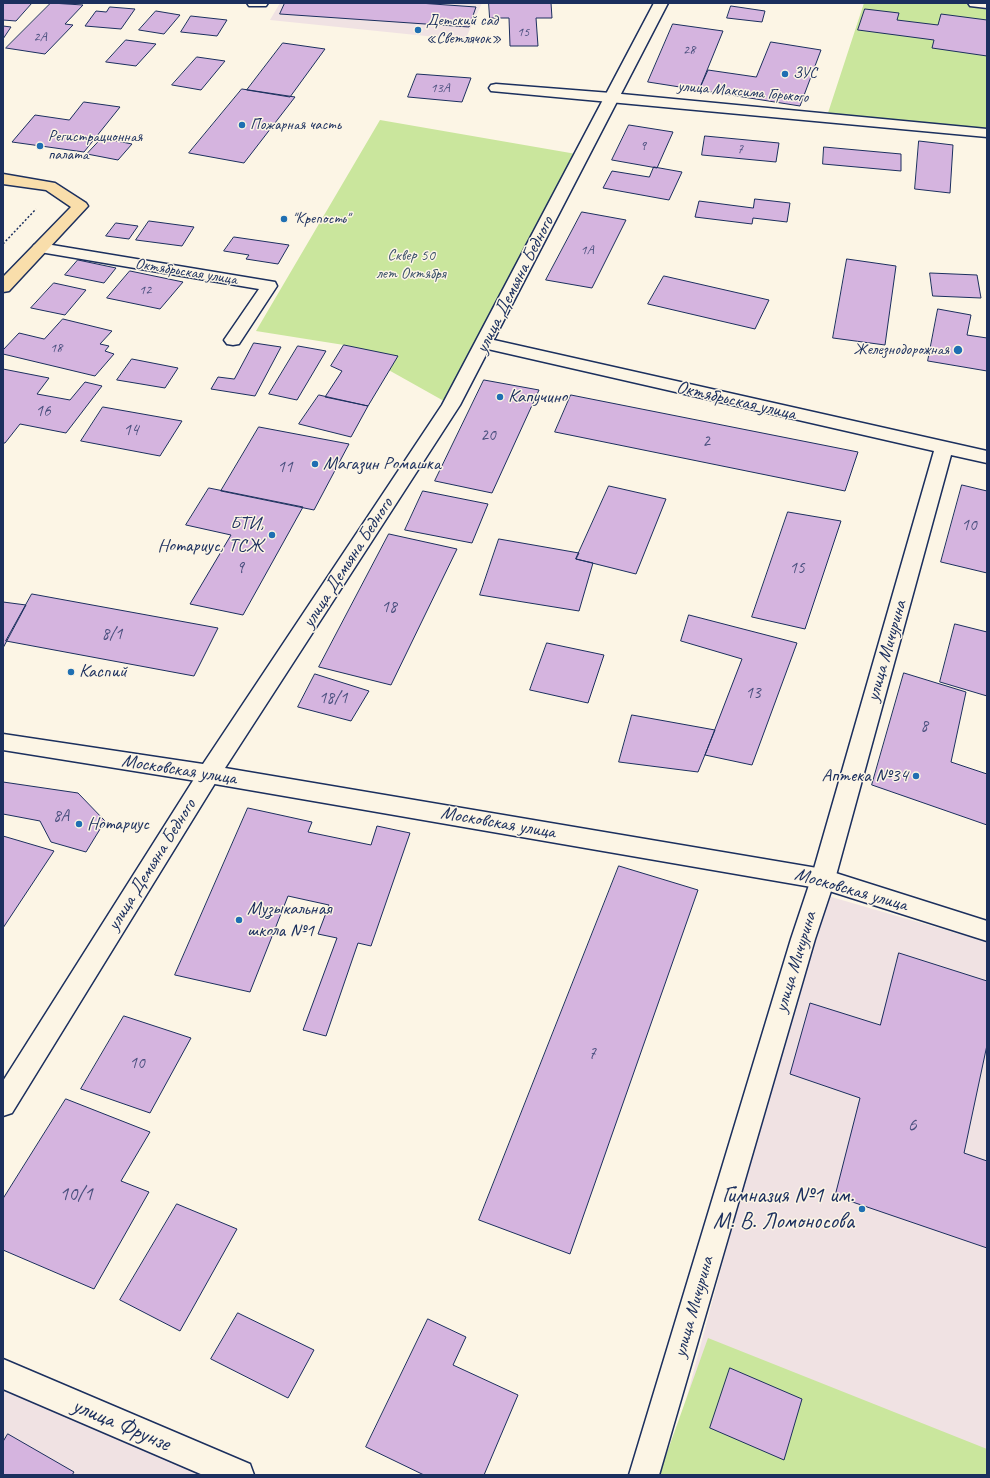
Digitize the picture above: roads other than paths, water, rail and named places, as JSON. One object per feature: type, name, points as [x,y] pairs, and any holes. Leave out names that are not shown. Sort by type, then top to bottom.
[{"type":"main road","points":[[3,179],[50,186],[80,206],[3,287]]},
{"type":"street","points":[[254,3],[260,3]]},
{"type":"street","name":"улица Демьяна Бедного","points":[[3,1104],[209,774],[451,405],[485,343],[610,97],[661,3]]},
{"type":"street","points":[[975,3],[987,4]]},
{"type":"street","name":"улица Максима Горького","points":[[496,88],[610,97],[987,133]]},
{"type":"street","name":"Октябрьская улица","points":[[40,248],[269,286],[233,340]]},
{"type":"street","name":"Октябрьская улица","points":[[485,343],[987,457]]},
{"type":"street","name":"улица Мичурина","points":[[644,1475],[803,939],[823,879],[944,448]]},
{"type":"street","name":"Московская улица","points":[[3,742],[209,774],[823,879],[987,931]]},
{"type":"street","name":"улица Фрунзе","points":[[3,1374],[239,1475]]},
{"type":"place","name":"Детский сад «Светлячок»","points":[[418,30]]},
{"type":"place","name":"ЗУС","points":[[785,74]]},
{"type":"place","name":"Пожарная часть","points":[[242,125]]},
{"type":"place","name":"Регистрационная палата","points":[[40,146]]},
{"type":"place","name":"\"Крепость\"","points":[[284,219]]},
{"type":"place","name":"Железнодорожная","points":[[958,350]]},
{"type":"place","name":"Капучино","points":[[500,397]]},
{"type":"place","name":"Магазин Ромашка","points":[[315,464]]},
{"type":"place","name":"БТИ, Нотариус, ТСЖ","points":[[272,535]]},
{"type":"place","name":"Каспий","points":[[71,672]]},
{"type":"place","name":"Аптека №34","points":[[916,776]]},
{"type":"place","name":"Нотариус","points":[[79,824]]},
{"type":"place","name":"Музыкальная школа №1","points":[[239,920]]},
{"type":"place","name":"Гимназия №1 им. М. В. Ломоносова","points":[[862,1209]]},
{"type":"park label","name":"Сквер 50 лет Октября","points":[[411,265]]}]
